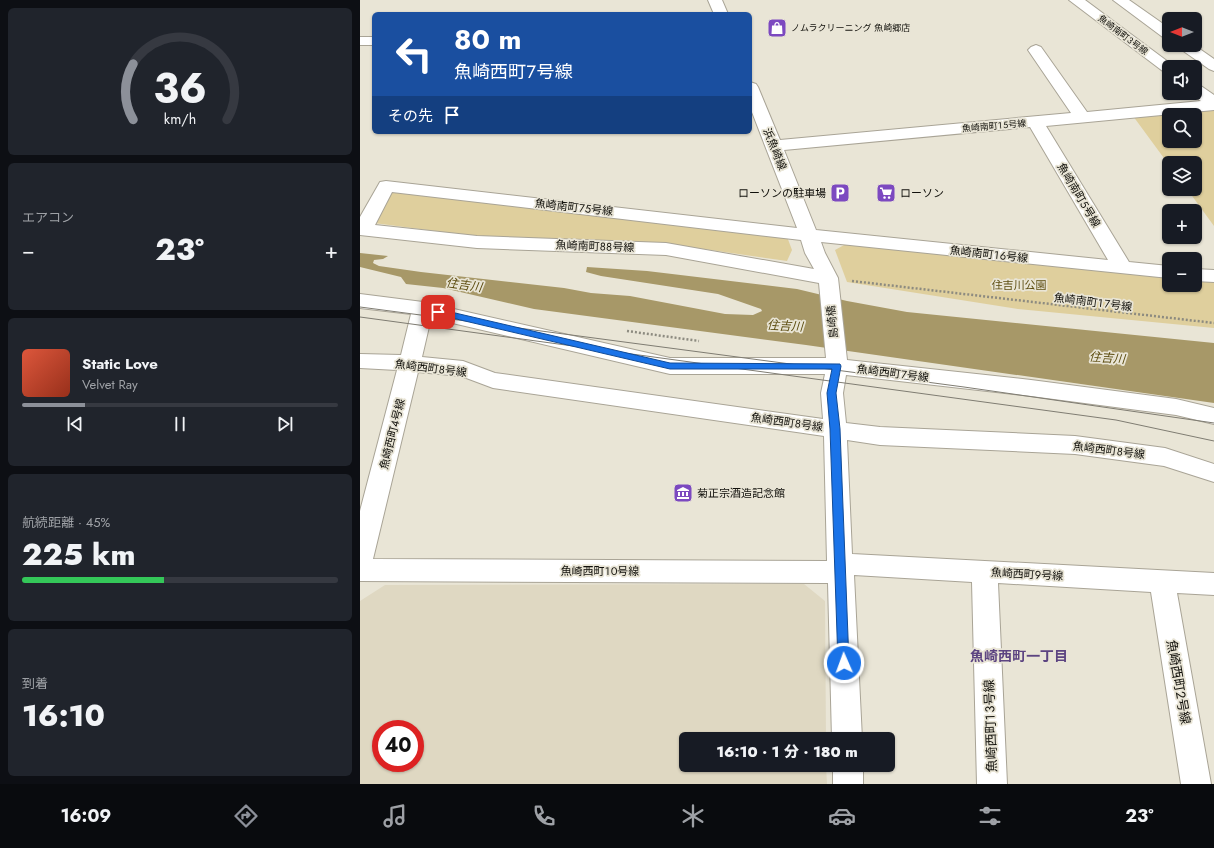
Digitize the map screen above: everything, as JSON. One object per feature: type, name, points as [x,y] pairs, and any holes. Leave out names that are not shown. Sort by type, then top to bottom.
[{"type":"street","points":[[715,0],[720,12]]},
{"type":"street","name":"魚崎南町３号線","points":[[1076,0],[1162,64]]},
{"type":"street","points":[[1120,0],[1162,30]]},
{"type":"street","points":[[360,42],[372,41]]},
{"type":"street","points":[[1036,50],[1082,117]]},
{"type":"street","points":[[1194,52],[1214,66]]},
{"type":"street","name":"浜魚崎線","points":[[752,92],[810,235],[815,253],[828,278]]},
{"type":"street","points":[[1202,95],[1214,104]]},
{"type":"street","name":"魚崎南町１５号線","points":[[774,146],[1214,104]]},
{"type":"street","name":"魚崎南町５号線","points":[[1035,122],[1123,268]]},
{"type":"street","name":"魚崎南町７５号線","points":[[362,229],[386,186],[810,235]]},
{"type":"street","name":"魚崎南町８８号線","points":[[362,229],[477,242],[666,249],[828,278]]},
{"type":"street","name":"魚崎南町１６号線","points":[[810,235],[1162,271]]},
{"type":"street","points":[[1202,275],[1214,276]]},
{"type":"street","name":"島崎橋","points":[[828,278],[837,366],[832,393],[835,429],[846,732]]},
{"type":"street","name":"魚崎西町７号線","points":[[360,300],[423,309],[670,366],[837,366],[1031,388],[1176,407],[1214,416]]},
{"type":"street","name":"魚崎西町４号線","points":[[360,559],[423,309]]},
{"type":"street","name":"魚崎西町８号線","points":[[360,361],[409,363],[463,369],[493,380],[880,436],[1075,445],[1165,457],[1214,473]]},
{"type":"street","name":"魚崎西町１０号線","points":[[360,570],[840,568]]},
{"type":"street","name":"魚崎西町９号線","points":[[840,568],[985,572],[1214,584]]},
{"type":"street","name":"魚崎西町１３号線","points":[[985,572],[992,784]]},
{"type":"street","name":"魚崎西町２号線","points":[[1162,581],[1196,784]]},
{"type":"street","points":[[848,772],[848,784]]},
{"type":"path","name":"魚崎南町１７号線","points":[[828,278],[1214,323]]},
{"type":"shaded area","points":[[804,584],[825,601],[826,732],[679,732],[679,772],[826,772],[827,784],[360,784],[360,601],[385,585]]},
{"type":"green space","points":[[1214,109],[1214,226],[1202,210],[1202,204],[1198,204],[1192,196],[1202,196],[1202,156],[1162,156],[1133,116],[1162,113],[1162,148],[1202,148],[1202,110]]},
{"type":"green space","points":[[389,191],[786,234],[792,250],[787,261],[669,244],[481,237],[374,223]]},
{"type":"green space","name":"住吉川公園","points":[[846,244],[1162,276],[1162,292],[1202,292],[1202,281],[1214,282],[1214,328],[1018,309],[847,282],[835,250]]},
{"type":"water","name":"住吉川","points":[[360,253],[388,256],[383,259],[374,260],[373,263],[379,266],[564,288],[591,293],[630,296],[725,314],[753,315],[762,311],[761,309],[718,294],[601,276],[586,272],[587,267],[647,271],[797,289],[847,301],[907,312],[1214,343],[1214,403],[806,345],[534,309],[443,288],[406,284],[401,277],[360,267]]},
{"type":"tram line","points":[[360,307],[964,387],[1214,423]]},
{"type":"tram line","points":[[360,317],[1116,420],[1214,441]]},
{"type":"place","name":"ノムラクリーニング 魚崎郷店","points":[[777,28]]},
{"type":"place","name":"ローソンの駐車場","points":[[840,193]]},
{"type":"place","name":"ローソン","points":[[886,193]]},
{"type":"place","name":"菊正宗酒造記念館","points":[[683,493]]},
{"type":"district","name":"魚崎西町一丁目","points":[[1019,656]]},
{"type":"route","points":[[438,312],[670,366],[837,366],[832,393],[835,429],[844,663]]}]
